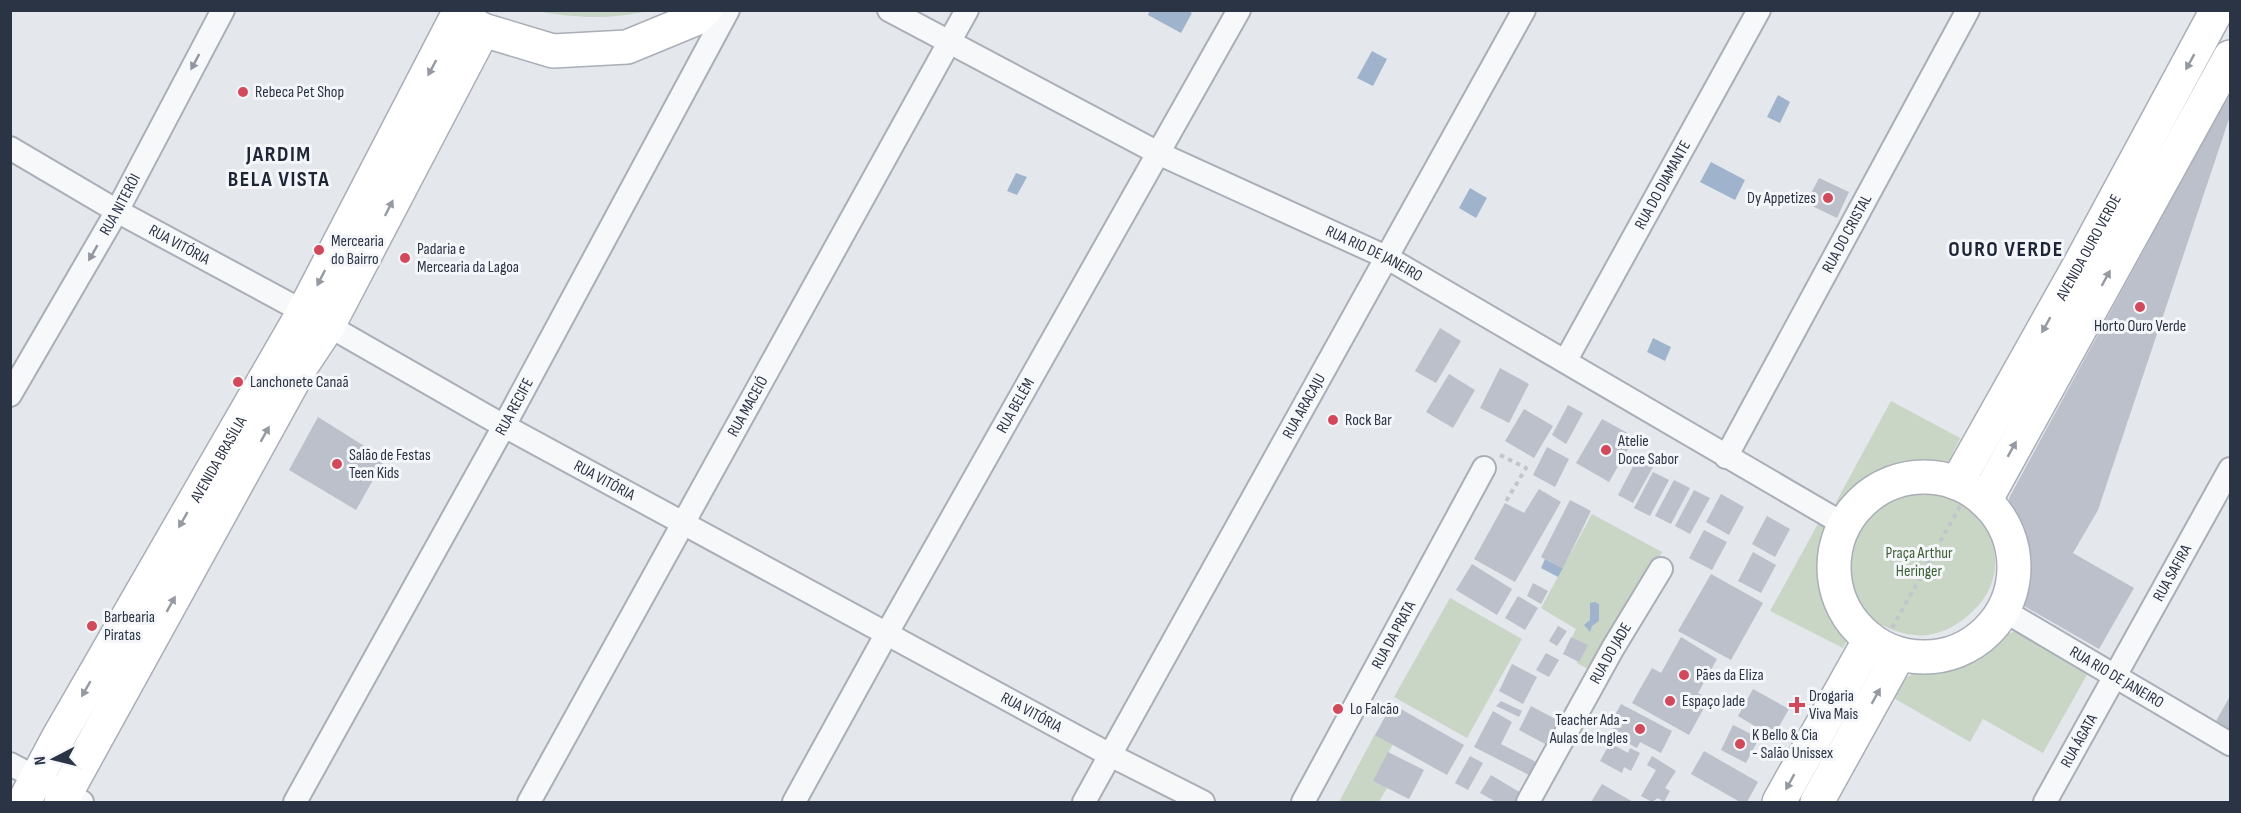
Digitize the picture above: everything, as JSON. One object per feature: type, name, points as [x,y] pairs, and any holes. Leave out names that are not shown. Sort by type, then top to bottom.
[{"type":"street","name":"RUA NITERÓI","points":[[10,395],[117,211],[223,10]]},
{"type":"street","points":[[464,19],[553,51],[627,47],[695,20],[705,10]]},
{"type":"street","name":"RUA RECIFE","points":[[295,802],[504,426],[728,10]]},
{"type":"street","name":"RUA RIO DE JANEIRO","points":[[888,10],[1160,154],[1386,257],[1566,360],[1726,457],[1845,525]]},
{"type":"street","name":"RUA MACEIÓ","points":[[529,802],[967,10]]},
{"type":"street","name":"RUA BELÉM","points":[[794,802],[1239,10]]},
{"type":"street","name":"RUA ARACAJU","points":[[1084,802],[1524,10]]},
{"type":"street","name":"RUA DO DIAMANTE","points":[[1566,360],[1760,10]]},
{"type":"street","name":"RUA DO CRISTAL","points":[[1726,457],[1968,10]]},
{"type":"street","name":"AVENIDA OURO VERDE","points":[[1957,483],[2220,12]]},
{"type":"street","name":"AVENIDA BRASÍLIA","points":[[24,782],[58,738],[316,319],[464,19]]},
{"type":"street","name":"AVENIDA OURO VERDE","points":[[1985,501],[2230,57]]},
{"type":"street","name":"RUA VITÓRIA","points":[[10,147],[117,211],[316,319],[504,426],[1110,755],[1203,802]]},
{"type":"street","name":"AVENIDA BRASÍLIA","points":[[70,800],[302,365],[316,319]]},
{"type":"street","name":"RUA DA PRATA","points":[[1303,802],[1484,468]]},
{"type":"street","name":"RUA SAFIRA","points":[[2113,676],[2230,469]]},
{"type":"street","points":[[1920,477],[1957,483],[1985,501],[2005,530],[2014,564],[2012,588],[2003,610],[1989,630],[1970,645],[1947,655],[1923,658],[1899,654],[1869,639],[1852,621],[1838,590],[1834,574],[1836,548],[1845,525],[1869,496],[1893,483],[1920,477]]},
{"type":"street","name":"RUA DO JADE","points":[[1528,802],[1613,648],[1661,569]]},
{"type":"street","name":"RUA RIO DE JANEIRO","points":[[2003,610],[2230,744]]},
{"type":"street","points":[[1779,802],[1869,639]]},
{"type":"street","points":[[1817,802],[1899,654]]},
{"type":"street","name":"RUA ÁGATA","points":[[2045,802],[2113,676]]},
{"type":"street","points":[[24,782],[70,800]]},
{"type":"path","points":[[1484,468],[1492,451],[1526,468],[1505,503]]},
{"type":"green space","points":[[535,11],[648,11],[619,16],[592,17]]},
{"type":"green space","points":[[1891,401],[1960,438],[1944,471],[1912,468],[1887,473],[1865,486],[1842,508],[1835,504]]},
{"type":"green space","name":"Praça Arthur Heringer","points":[[1918,486],[1954,497],[1973,508],[1988,530],[1995,556],[1992,583],[1978,606],[1952,627],[1926,635],[1898,632],[1884,626],[1860,610],[1848,594],[1842,562],[1848,531],[1864,506],[1876,496],[1891,489]]},
{"type":"green space","points":[[1592,514],[1662,552],[1595,673],[1577,663],[1587,646],[1572,637],[1576,629],[1541,608]]},
{"type":"green space","points":[[1819,522],[1829,527],[1823,580],[1850,634],[1843,648],[1770,611]]},
{"type":"green space","points":[[1450,598],[1522,639],[1467,738],[1394,697]]},
{"type":"green space","points":[[2016,631],[2088,673],[2043,753],[1983,719],[1970,742],[1890,696],[1899,683],[1921,668],[1970,660],[1997,638]]},
{"type":"green space","points":[[1375,734],[1393,744],[1374,780],[1387,788],[1379,802],[1339,802]]},
{"type":"water","points":[[1150,10],[1192,13],[1181,33],[1148,15]]},
{"type":"water","points":[[1372,51],[1387,59],[1373,86],[1357,78]]},
{"type":"water","points":[[1778,95],[1790,102],[1780,123],[1767,117]]},
{"type":"water","points":[[1711,162],[1745,180],[1735,200],[1700,182]]},
{"type":"water","points":[[1016,173],[1027,177],[1017,195],[1007,191]]},
{"type":"water","points":[[1470,188],[1487,198],[1476,218],[1459,208]]},
{"type":"water","points":[[1653,338],[1671,347],[1665,361],[1647,352]]},
{"type":"water","points":[[1545,559],[1563,568],[1558,577],[1541,568]]},
{"type":"water","points":[[1590,603],[1599,604],[1599,621],[1592,626],[1590,632],[1584,625],[1590,620]]},
{"type":"building","name":"Horto Ouro Verde","points":[[2230,92],[2230,116],[2098,510],[2073,553],[2134,588],[2099,649],[2024,606],[2009,498]]},
{"type":"building","name":"Dy Appetizes","points":[[1819,178],[1849,192],[1837,218],[1806,203]]},
{"type":"building","points":[[1440,328],[1461,341],[1436,383],[1415,371]]},
{"type":"building","points":[[1500,368],[1529,384],[1509,423],[1480,408]]},
{"type":"building","points":[[1449,374],[1475,390],[1453,428],[1426,412]]},
{"type":"building","points":[[1568,405],[1583,413],[1566,444],[1552,435]]},
{"type":"building","points":[[1524,409],[1553,426],[1534,458],[1505,441]]},
{"type":"building","name":"Salão de Festas Teen Kids","points":[[318,417],[385,459],[356,510],[289,470]]},
{"type":"building","name":"Atelie Doce Sabor","points":[[1602,419],[1635,437],[1609,482],[1576,463]]},
{"type":"building","points":[[1547,447],[1569,459],[1555,487],[1533,475]]},
{"type":"building","points":[[1637,459],[1653,467],[1633,503],[1618,495]]},
{"type":"building","points":[[1653,472],[1669,480],[1650,516],[1634,508]]},
{"type":"building","points":[[1674,480],[1690,488],[1671,524],[1655,516]]},
{"type":"building","points":[[1539,489],[1561,502],[1515,582],[1474,559],[1505,503],[1524,513]]},
{"type":"building","points":[[1694,490],[1710,498],[1690,534],[1675,526]]},
{"type":"building","points":[[1721,494],[1744,507],[1729,535],[1706,522]]},
{"type":"building","points":[[1570,500],[1591,511],[1563,568],[1541,557]]},
{"type":"building","points":[[1767,516],[1790,529],[1775,557],[1752,544]]},
{"type":"building","points":[[1704,530],[1727,542],[1712,570],[1689,558]]},
{"type":"building","points":[[1753,552],[1776,565],[1761,593],[1738,581]]},
{"type":"building","points":[[1472,564],[1512,589],[1497,615],[1456,590]]},
{"type":"building","points":[[1711,574],[1763,603],[1731,660],[1678,631]]},
{"type":"building","points":[[1533,583],[1548,591],[1541,604],[1527,596]]},
{"type":"building","points":[[1518,596],[1538,608],[1525,630],[1505,618]]},
{"type":"building","points":[[1558,626],[1567,631],[1557,646],[1549,641]]},
{"type":"building","points":[[1571,637],[1588,645],[1579,662],[1563,654]]},
{"type":"building","name":"Espaço Jade","points":[[1681,637],[1717,659],[1698,693],[1709,699],[1689,735],[1632,703],[1652,668],[1661,673]]},
{"type":"building","points":[[1546,653],[1559,660],[1549,677],[1536,670]]},
{"type":"building","points":[[1512,664],[1537,677],[1523,704],[1499,691]]},
{"type":"building","points":[[1753,689],[1789,709],[1773,737],[1738,716]]},
{"type":"building","points":[[2230,696],[2230,732],[2215,723]]},
{"type":"building","points":[[1501,701],[1522,711],[1519,717],[1496,706]]},
{"type":"building","points":[[1392,704],[1464,745],[1447,775],[1375,735]]},
{"type":"building","name":"Teacher Ada - Aulas de Ingles","points":[[1621,704],[1672,731],[1661,753],[1640,742],[1637,748],[1620,739],[1622,734],[1609,726]]},
{"type":"building","points":[[1531,706],[1561,722],[1549,746],[1519,730]]},
{"type":"building","points":[[1493,711],[1512,722],[1501,744],[1540,764],[1533,777],[1474,747]]},
{"type":"building","name":"K Bello & Cia - Salão Unissex","points":[[1733,725],[1759,738],[1746,763],[1721,750]]},
{"type":"building","points":[[1610,743],[1628,753],[1630,748],[1640,753],[1631,771],[1624,767],[1622,773],[1600,761]]},
{"type":"building","points":[[1704,751],[1758,782],[1747,802],[1740,802],[1691,774]]},
{"type":"building","points":[[1388,752],[1424,770],[1409,799],[1373,781]]},
{"type":"building","points":[[1470,756],[1483,763],[1468,790],[1455,783]]},
{"type":"building","points":[[1652,756],[1676,771],[1665,788],[1670,791],[1664,802],[1658,798],[1652,802],[1641,796],[1656,770],[1647,765]]},
{"type":"building","points":[[1491,775],[1521,793],[1515,802],[1496,802],[1480,793]]},
{"type":"building","points":[[1602,784],[1633,802],[1591,802]]},
{"type":"place","name":"Rebeca Pet Shop","points":[[243,92]]},
{"type":"place","name":"Dy Appetizes","points":[[1828,198]]},
{"type":"place","name":"Mercearia do Bairro","points":[[319,250]]},
{"type":"place","name":"Padaria e Mercearia da Lagoa","points":[[405,258]]},
{"type":"place","name":"Horto Ouro Verde","points":[[2140,307]]},
{"type":"place","name":"Lanchonete Canaã","points":[[238,382]]},
{"type":"place","name":"Rock Bar","points":[[1333,420]]},
{"type":"place","name":"Atelie Doce Sabor","points":[[1606,450]]},
{"type":"place","name":"Salão de Festas Teen Kids","points":[[337,464]]},
{"type":"place","name":"Barbearia Piratas","points":[[92,626]]},
{"type":"place","name":"Pães da Eliza","points":[[1684,675]]},
{"type":"place","name":"Espaço Jade","points":[[1670,701]]},
{"type":"place","name":"Drogaria Viva Mais","points":[[1797,705]]},
{"type":"place","name":"Lo Falcão","points":[[1338,709]]},
{"type":"place","name":"Teacher Ada - Aulas de Ingles","points":[[1640,729]]},
{"type":"place","name":"K Bello & Cia - Salão Unissex","points":[[1740,744]]},
{"type":"district","name":"JARDIM BELA VISTA","points":[[279,166]]},
{"type":"district","name":"OURO VERDE","points":[[2006,249]]}]
